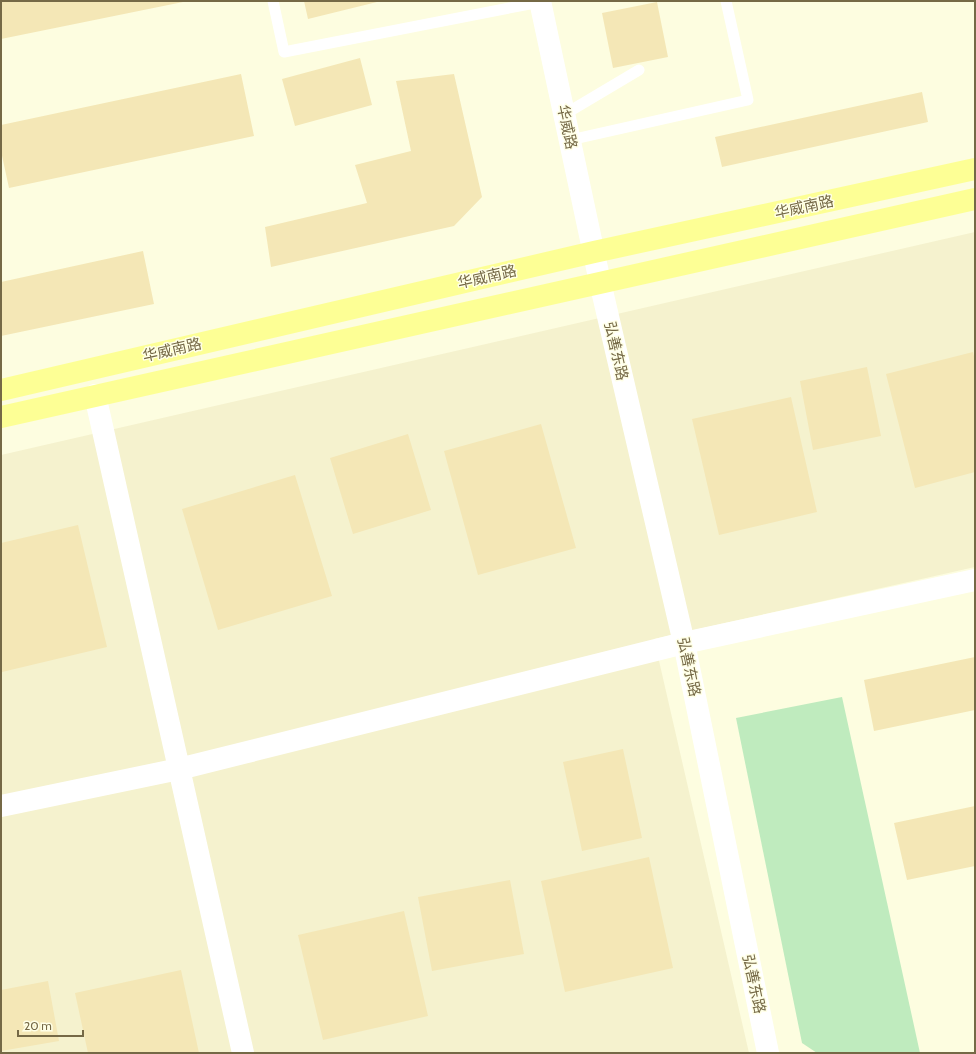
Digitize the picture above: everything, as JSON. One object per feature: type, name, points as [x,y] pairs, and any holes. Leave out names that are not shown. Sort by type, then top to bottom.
[{"type":"main road","name":"华威南路","points":[[1,390],[594,252],[975,169]]},
{"type":"main road","name":"华威南路","points":[[1,417],[975,198]]},
{"type":"street","name":"华威路","points":[[540,1],[600,282]]},
{"type":"street","name":"弘善东路","points":[[600,282],[684,643],[768,1053]]},
{"type":"street","points":[[95,396],[243,1053]]},
{"type":"street","points":[[1,806],[179,769],[684,643],[975,580]]},
{"type":"lane","points":[[273,1],[284,52],[540,1]]},
{"type":"lane","points":[[570,140],[748,100],[726,1]]},
{"type":"lane","points":[[565,114],[639,70]]},
{"type":"shaded area","points":[[975,232],[975,567],[654,639],[749,1053],[1,1053],[1,455]]},
{"type":"green space","points":[[842,697],[920,1053],[817,1053],[802,1043],[736,718]]},
{"type":"building","points":[[1,1],[182,1],[183,2],[1,39]]},
{"type":"building","points":[[304,1],[377,1],[377,2],[308,19]]},
{"type":"building","points":[[657,2],[668,57],[613,68],[602,13]]},
{"type":"building","points":[[360,58],[372,105],[295,126],[282,79]]},
{"type":"building","points":[[241,74],[254,136],[9,188],[1,151],[1,125]]},
{"type":"building","points":[[454,74],[482,197],[454,226],[271,267],[265,227],[367,203],[355,165],[411,151],[396,81]]},
{"type":"building","points":[[922,92],[928,122],[722,167],[715,137]]},
{"type":"building","points":[[143,251],[154,304],[1,336],[1,282]]},
{"type":"building","points":[[973,352],[975,361],[975,472],[915,488],[886,374]]},
{"type":"building","points":[[867,367],[881,436],[813,450],[800,381]]},
{"type":"building","points":[[791,397],[817,512],[719,535],[692,419]]},
{"type":"building","points":[[541,424],[576,548],[478,575],[444,451]]},
{"type":"building","points":[[408,434],[431,510],[353,534],[330,458]]},
{"type":"building","points":[[295,475],[332,596],[218,630],[182,509]]},
{"type":"building","points":[[78,525],[107,647],[2,672],[1,543]]},
{"type":"building","points":[[975,657],[975,710],[874,731],[864,680]]},
{"type":"building","points":[[623,749],[642,838],[582,851],[563,762]]},
{"type":"building","points":[[975,806],[975,866],[907,880],[894,823]]},
{"type":"building","points":[[649,857],[673,968],[565,992],[541,881]]},
{"type":"building","points":[[510,880],[524,954],[432,971],[418,897]]},
{"type":"building","points":[[404,911],[428,1016],[323,1040],[298,935]]},
{"type":"building","points":[[181,970],[199,1053],[88,1053],[75,993]]},
{"type":"building","points":[[48,981],[59,1041],[1,1051],[1,990]]}]
